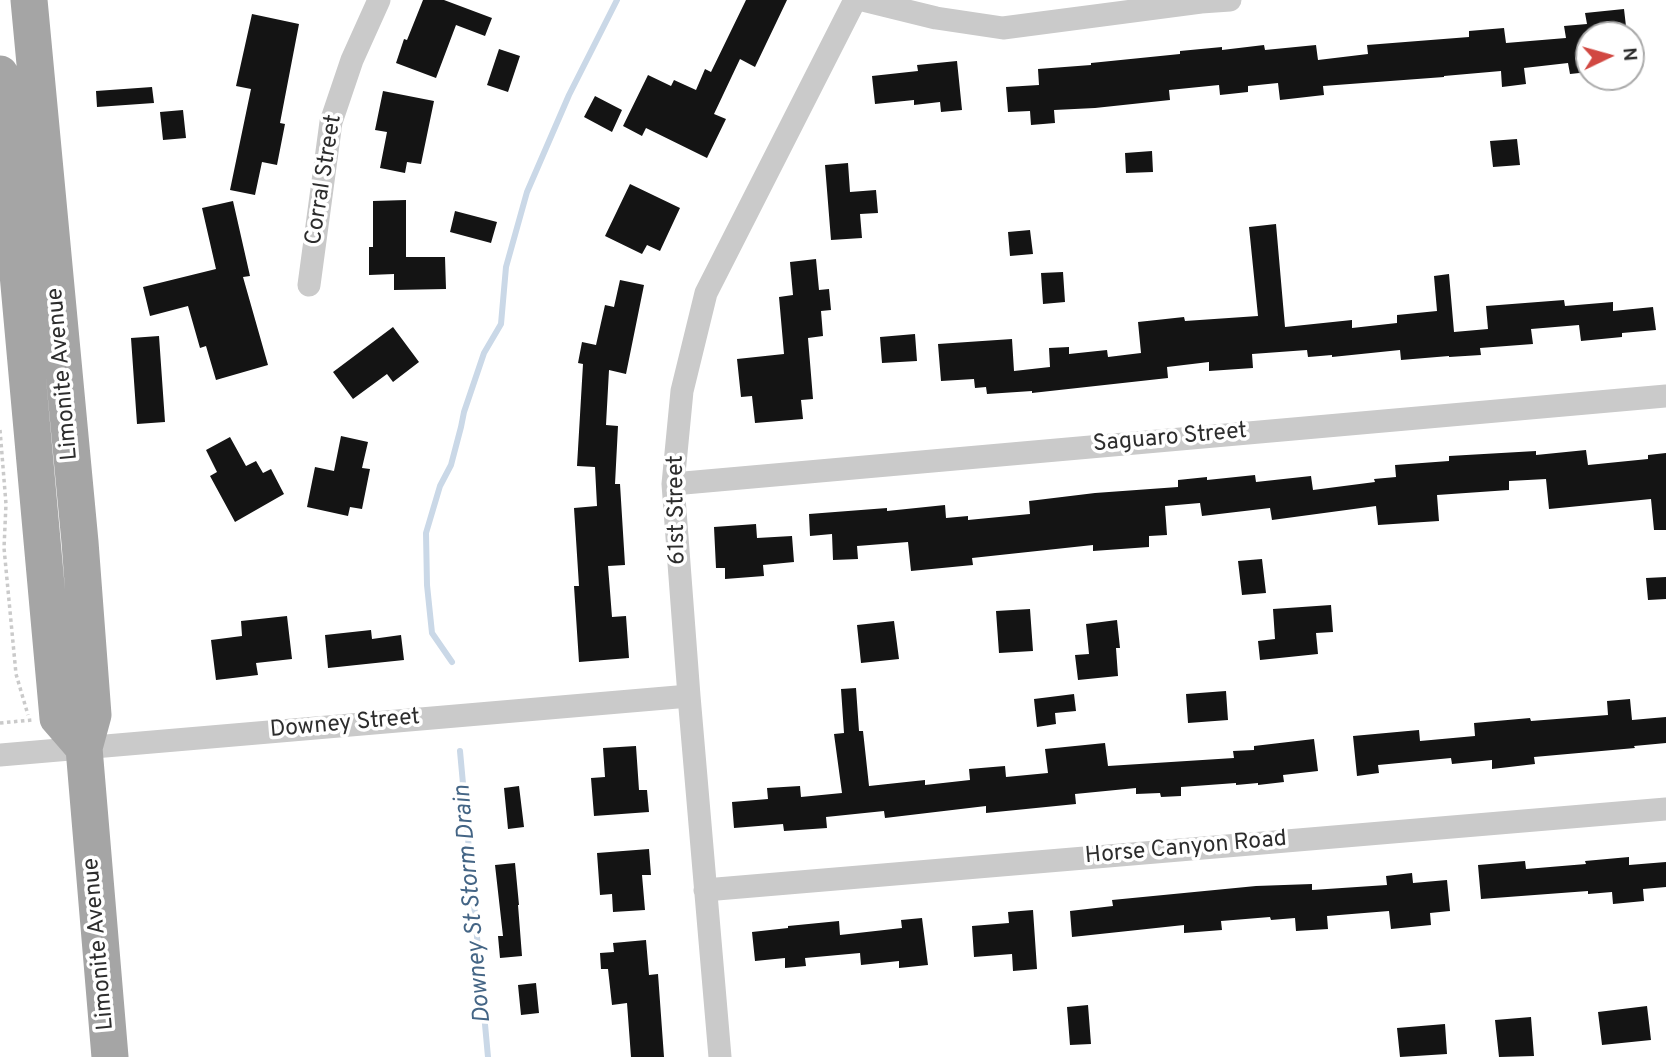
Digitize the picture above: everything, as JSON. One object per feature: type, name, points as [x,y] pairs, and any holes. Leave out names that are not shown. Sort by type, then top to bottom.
[{"type":"main road","name":"Limonite Avenue","points":[[29,0],[79,528],[93,715],[84,748],[110,1057]]},
{"type":"main road","name":"Limonite Avenue","points":[[0,75],[58,718],[84,748]]},
{"type":"street","name":"Corral Street","points":[[310,285],[331,122],[352,60],[379,0]]},
{"type":"street","name":"61st Street","points":[[720,1057],[673,484],[682,391],[706,293],[855,0]]},
{"type":"street","points":[[863,0],[936,19],[1003,28],[1230,0]]},
{"type":"street","name":"Saguaro Street","points":[[673,484],[1666,396]]},
{"type":"street","name":"Downey Street","points":[[0,755],[689,696]]},
{"type":"street","name":"Horse Canyon Road","points":[[705,890],[1666,809]]},
{"type":"path","points":[[0,430],[6,504],[4,548],[16,674],[30,720]]},
{"type":"building","points":[[423,0],[444,0],[492,18],[485,36],[456,25],[436,78],[396,63],[404,39],[407,40]]},
{"type":"building","points":[[746,0],[787,0],[755,67],[740,59],[714,114],[726,119],[707,158],[646,128],[642,136],[623,126],[648,75],[671,86],[674,80],[696,90],[705,69],[711,72]]},
{"type":"building","points":[[1624,9],[1625,21],[1586,21],[1585,13]]},
{"type":"building","points":[[252,14],[299,24],[280,123],[285,124],[277,165],[262,162],[255,195],[230,190],[251,89],[236,86]]},
{"type":"building","points":[[1575,25],[1575,73],[1570,74],[1568,63],[1524,68],[1526,84],[1502,87],[1501,71],[1323,86],[1324,95],[1280,100],[1278,83],[1248,86],[1248,92],[1220,95],[1219,85],[1169,90],[1170,100],[1054,110],[1055,123],[1031,125],[1030,111],[1008,112],[1006,87],[1039,85],[1038,69],[1180,54],[1180,51],[1264,45],[1265,50],[1316,45],[1318,60],[1368,54],[1367,45],[1469,37],[1469,31],[1504,28],[1506,43],[1566,38],[1564,26]]},
{"type":"building","points":[[499,49],[520,56],[508,92],[487,85]]},
{"type":"building","points":[[957,61],[962,110],[941,112],[940,102],[914,105],[914,100],[875,104],[872,76],[918,71],[917,65]]},
{"type":"building","points":[[152,87],[154,103],[97,107],[96,91]]},
{"type":"building","points":[[383,91],[434,101],[421,164],[407,162],[405,173],[380,168],[387,132],[375,130]]},
{"type":"building","points":[[595,96],[622,110],[612,132],[584,117]]},
{"type":"building","points":[[183,110],[186,138],[163,140],[160,112]]},
{"type":"building","points":[[1517,139],[1520,165],[1493,167],[1490,141]]},
{"type":"building","points":[[1152,151],[1153,172],[1126,173],[1125,153]]},
{"type":"building","points":[[848,163],[850,192],[876,190],[878,213],[860,214],[862,238],[831,240],[825,165]]},
{"type":"building","points":[[630,184],[680,208],[660,251],[647,245],[642,254],[605,236]]},
{"type":"building","points":[[406,200],[406,257],[445,257],[446,289],[394,290],[394,274],[369,275],[369,247],[373,247],[373,201]]},
{"type":"building","points":[[233,201],[250,276],[243,277],[268,365],[216,380],[206,346],[200,348],[188,306],[150,316],[143,287],[216,269],[202,208]]},
{"type":"building","points":[[455,211],[497,222],[491,243],[450,232]]},
{"type":"building","points":[[1276,224],[1285,327],[1352,320],[1352,328],[1397,323],[1397,315],[1437,311],[1434,276],[1449,274],[1454,332],[1488,329],[1486,306],[1564,300],[1565,306],[1613,302],[1613,311],[1653,307],[1656,330],[1581,341],[1579,325],[1531,329],[1533,344],[1480,348],[1481,355],[1401,360],[1400,350],[1332,357],[1308,357],[1307,350],[1252,354],[1253,368],[1209,371],[1209,362],[1167,367],[1168,378],[1032,393],[987,394],[986,387],[975,388],[974,379],[941,381],[938,344],[1012,339],[1014,371],[1050,367],[1049,348],[1069,347],[1069,354],[1107,350],[1108,357],[1141,353],[1138,322],[1184,317],[1185,321],[1258,316],[1249,227]]},
{"type":"building","points":[[1030,230],[1033,254],[1010,256],[1008,232]]},
{"type":"building","points":[[816,259],[819,290],[829,289],[831,310],[821,311],[823,336],[808,338],[813,399],[801,400],[803,419],[755,423],[752,396],[741,397],[737,359],[784,354],[779,297],[793,295],[790,262]]},
{"type":"building","points":[[1063,272],[1065,302],[1043,304],[1041,273]]},
{"type":"building","points":[[620,280],[644,285],[626,374],[609,370],[606,425],[618,426],[615,484],[620,484],[625,565],[608,566],[612,617],[626,616],[629,658],[579,662],[574,586],[579,586],[574,508],[597,506],[595,467],[577,466],[583,364],[578,363],[582,342],[596,345],[605,305],[614,307]]},
{"type":"building","points":[[393,327],[419,362],[393,382],[387,374],[353,399],[333,372]]},
{"type":"building","points":[[915,334],[917,361],[882,363],[880,337]]},
{"type":"building","points":[[159,336],[165,422],[137,424],[131,338]]},
{"type":"building","points":[[341,436],[368,442],[362,468],[370,469],[362,509],[350,507],[348,516],[307,507],[315,467],[334,471]]},
{"type":"building","points":[[230,437],[246,466],[256,461],[263,473],[271,469],[284,494],[235,522],[210,476],[217,472],[206,450]]},
{"type":"building","points":[[1586,450],[1588,465],[1648,459],[1648,455],[1666,453],[1666,530],[1654,530],[1651,499],[1549,509],[1546,479],[1509,481],[1509,490],[1437,495],[1439,521],[1378,525],[1376,506],[1272,520],[1270,508],[1202,516],[1200,503],[1165,506],[1167,535],[1149,536],[1149,547],[1093,551],[1093,545],[972,558],[973,565],[911,571],[908,542],[857,546],[858,559],[833,560],[832,534],[810,536],[809,514],[887,508],[887,511],[945,505],[946,518],[968,516],[968,520],[1030,514],[1029,501],[1178,487],[1178,480],[1255,475],[1256,482],[1311,476],[1313,490],[1396,477],[1395,465],[1449,461],[1449,456],[1536,451],[1536,455]]},
{"type":"building","points":[[756,524],[757,538],[792,536],[794,562],[763,565],[764,576],[725,579],[725,568],[716,568],[714,527]]},
{"type":"building","points":[[1262,559],[1266,593],[1242,595],[1238,561]]},
{"type":"building","points":[[1666,577],[1666,599],[1648,600],[1646,578]]},
{"type":"building","points":[[1331,605],[1333,632],[1316,633],[1318,654],[1260,660],[1258,641],[1275,639],[1273,609]]},
{"type":"building","points":[[1030,609],[1033,651],[999,653],[996,611]]},
{"type":"building","points":[[287,616],[292,659],[256,663],[258,675],[216,680],[211,640],[242,636],[241,621]]},
{"type":"building","points":[[1117,620],[1120,648],[1116,648],[1118,676],[1078,680],[1075,655],[1089,654],[1086,624]]},
{"type":"building","points":[[894,621],[899,659],[861,663],[857,625]]},
{"type":"building","points":[[371,630],[372,639],[401,635],[404,660],[328,668],[325,635]]},
{"type":"building","points":[[856,688],[859,731],[863,731],[869,786],[925,780],[925,785],[970,780],[969,769],[1005,766],[1006,777],[1048,773],[1045,749],[1105,743],[1108,766],[1234,758],[1233,751],[1254,750],[1254,746],[1314,739],[1318,771],[1283,775],[1284,782],[1181,787],[1181,796],[1136,794],[1136,788],[1075,794],[1076,804],[986,813],[986,806],[885,818],[884,811],[826,817],[827,828],[784,831],[783,824],[734,828],[732,802],[768,799],[767,788],[800,786],[801,797],[842,793],[834,734],[844,733],[841,689]]},
{"type":"building","points":[[1226,691],[1228,720],[1188,723],[1186,694]]},
{"type":"building","points":[[1074,694],[1076,711],[1055,713],[1056,724],[1037,727],[1034,699]]},
{"type":"building","points":[[1630,699],[1632,720],[1666,717],[1666,743],[1534,757],[1535,764],[1492,769],[1492,760],[1452,764],[1451,758],[1378,765],[1379,773],[1357,776],[1353,736],[1419,730],[1420,741],[1475,736],[1474,723],[1608,715],[1607,701]]},
{"type":"building","points":[[636,746],[639,790],[647,790],[649,812],[594,816],[591,778],[605,777],[603,748]]},
{"type":"building","points":[[519,786],[524,827],[508,829],[504,788]]},
{"type":"building","points":[[649,849],[651,875],[642,875],[645,910],[613,912],[612,894],[600,895],[597,853]]},
{"type":"building","points":[[1629,857],[1629,865],[1666,862],[1666,887],[1643,889],[1644,901],[1613,904],[1612,892],[1588,894],[1588,891],[1481,899],[1478,865],[1525,861],[1526,869]]},
{"type":"building","points":[[515,863],[522,956],[500,958],[498,936],[503,936],[495,865]]},
{"type":"building","points":[[1412,873],[1413,883],[1447,880],[1450,911],[1430,913],[1431,925],[1391,929],[1389,911],[1327,916],[1328,929],[1296,931],[1295,918],[1271,920],[1270,917],[1221,921],[1222,930],[1184,933],[1184,925],[1072,937],[1070,911],[1113,906],[1112,900],[1256,886],[1312,884],[1312,890],[1387,885],[1386,876]]},
{"type":"building","points":[[1033,910],[1037,969],[1013,971],[1012,954],[974,957],[972,926],[1009,923],[1008,912]]},
{"type":"building","points":[[922,918],[928,965],[899,968],[899,961],[861,965],[860,953],[805,958],[806,966],[785,968],[785,958],[755,961],[752,932],[839,921],[840,935],[902,928],[901,920]]},
{"type":"building","points":[[646,940],[649,975],[658,974],[664,1057],[631,1057],[627,1003],[612,1005],[608,969],[601,969],[600,953],[614,952],[613,943]]},
{"type":"building","points":[[536,983],[539,1013],[521,1015],[518,985]]},
{"type":"building","points":[[1088,1005],[1091,1044],[1070,1045],[1067,1007]]},
{"type":"building","points":[[1647,1006],[1651,1040],[1602,1045],[1598,1012]]},
{"type":"building","points":[[1531,1017],[1534,1056],[1499,1057],[1495,1020]]},
{"type":"building","points":[[1445,1024],[1447,1054],[1400,1057],[1397,1028]]},
{"type":"waterway","name":"Downey St Storm Drain","points":[[452,662],[432,633],[427,585],[426,533],[440,486],[451,465],[464,412],[484,353],[501,324],[506,267],[527,192],[569,95],[617,0]]},
{"type":"waterway","name":"Downey St Storm Drain","points":[[460,751],[488,1057]]}]
